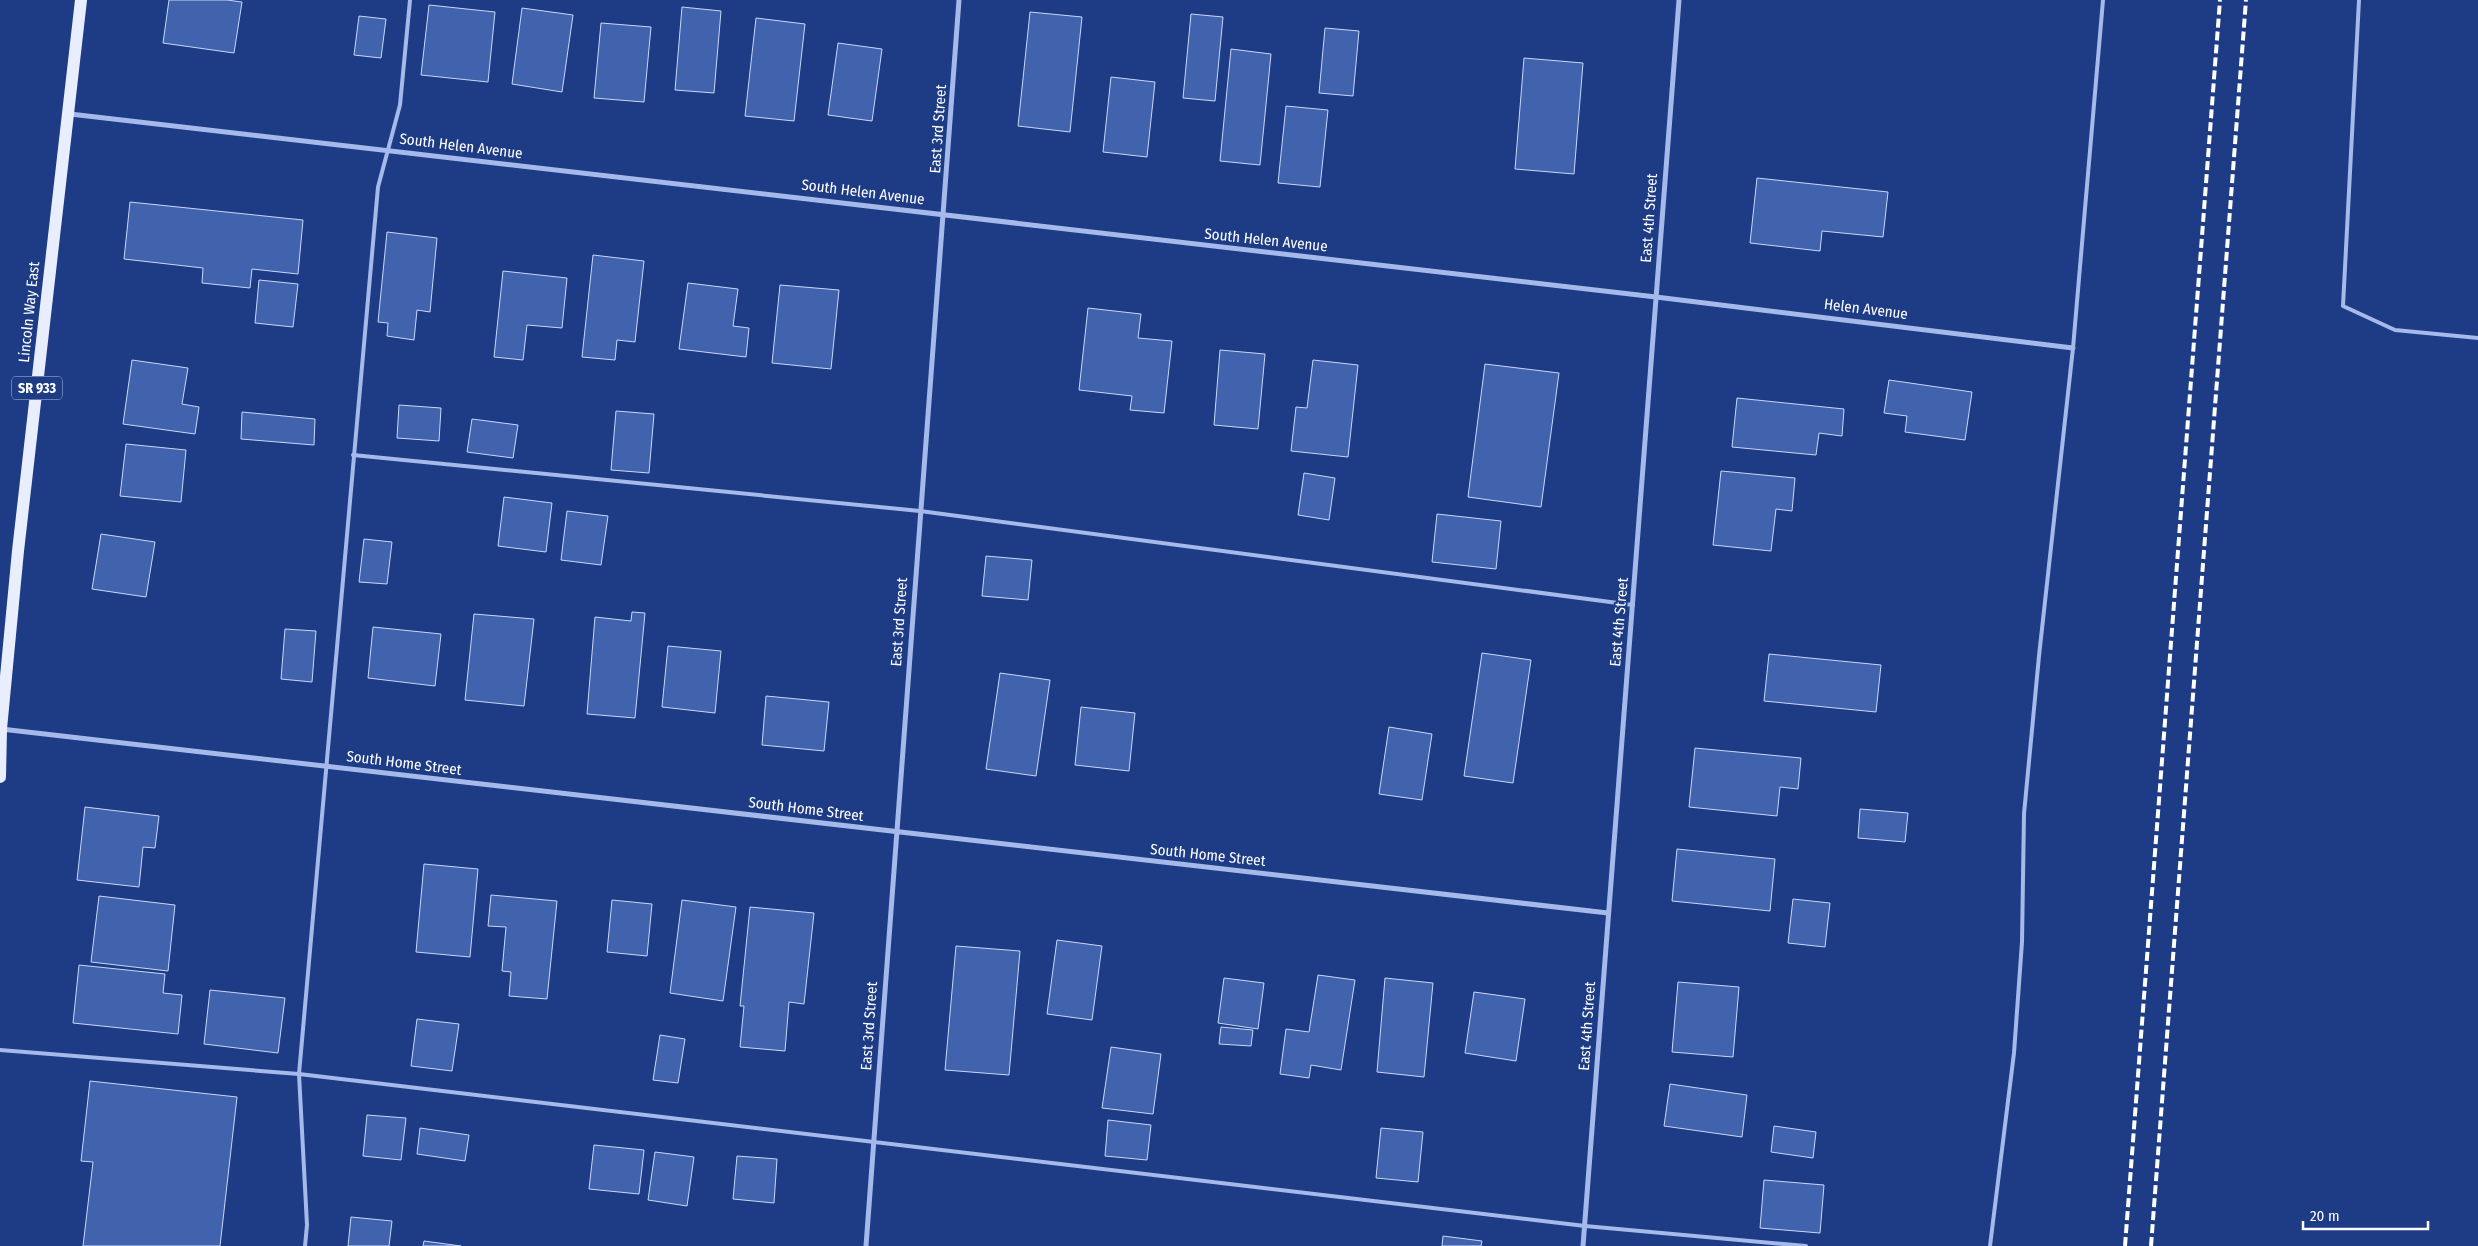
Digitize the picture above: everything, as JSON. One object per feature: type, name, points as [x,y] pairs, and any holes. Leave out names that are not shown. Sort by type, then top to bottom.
[{"type":"main road","name":"Lincoln Way East","points":[[0,776],[1,729],[18,551],[81,0]]},
{"type":"street","name":"East 3rd Street","points":[[866,1246],[960,0]]},
{"type":"street","name":"East 4th Street","points":[[1583,1246],[1679,0]]},
{"type":"street","name":"South Helen Avenue","points":[[68,114],[1656,297]]},
{"type":"street","name":"Helen Avenue","points":[[1656,297],[2073,348]]},
{"type":"street","name":"South Home Street","points":[[1,729],[1608,913]]},
{"type":"lane","points":[[305,1246],[307,1225],[299,1074],[378,187],[400,105],[410,0]]},
{"type":"lane","points":[[1990,1246],[2014,1053],[2022,942],[2024,814],[2040,646],[2073,348],[2102,0]]},
{"type":"lane","points":[[2358,0],[2343,306],[2394,330],[2478,338]]},
{"type":"lane","points":[[353,456],[920,512],[1633,605]]},
{"type":"lane","points":[[0,1050],[299,1074],[1585,1226],[1806,1246]]},
{"type":"building","points":[[169,0],[227,0],[242,2],[234,53],[163,43]]},
{"type":"building","points":[[429,5],[495,12],[488,82],[421,75]]},
{"type":"building","points":[[682,7],[721,11],[714,93],[675,90]]},
{"type":"building","points":[[522,8],[573,15],[562,92],[512,84]]},
{"type":"building","points":[[1030,12],[1082,17],[1070,132],[1018,126]]},
{"type":"building","points":[[1191,14],[1223,17],[1215,101],[1183,98]]},
{"type":"building","points":[[359,16],[386,19],[381,58],[354,55]]},
{"type":"building","points":[[756,18],[805,24],[794,121],[745,116]]},
{"type":"building","points":[[601,23],[651,27],[644,102],[594,98]]},
{"type":"building","points":[[1325,28],[1359,31],[1353,96],[1319,93]]},
{"type":"building","points":[[838,43],[882,49],[872,121],[828,115]]},
{"type":"building","points":[[1231,49],[1271,54],[1260,165],[1220,161]]},
{"type":"building","points":[[1524,58],[1583,63],[1574,174],[1515,169]]},
{"type":"building","points":[[1111,77],[1155,82],[1147,157],[1103,152]]},
{"type":"building","points":[[1286,106],[1328,110],[1320,187],[1278,183]]},
{"type":"building","points":[[1757,178],[1888,192],[1883,237],[1822,231],[1820,251],[1750,243]]},
{"type":"building","points":[[130,202],[303,220],[298,274],[252,269],[250,288],[202,283],[203,268],[124,259]]},
{"type":"building","points":[[387,232],[437,238],[430,312],[417,310],[414,340],[387,336],[388,323],[378,322]]},
{"type":"building","points":[[593,255],[644,261],[635,342],[617,340],[615,360],[582,357]]},
{"type":"building","points":[[503,271],[567,278],[562,328],[527,325],[523,360],[494,357]]},
{"type":"building","points":[[259,280],[298,284],[293,327],[255,323]]},
{"type":"building","points":[[688,283],[738,289],[733,326],[749,328],[746,357],[679,349]]},
{"type":"building","points":[[780,285],[839,290],[831,369],[772,363]]},
{"type":"building","points":[[1088,308],[1141,314],[1138,338],[1172,341],[1164,413],[1130,410],[1132,396],[1079,390]]},
{"type":"building","points":[[1220,350],[1265,354],[1258,429],[1214,425]]},
{"type":"building","points":[[132,360],[188,368],[182,404],[199,407],[195,434],[123,424]]},
{"type":"building","points":[[1313,360],[1358,365],[1348,457],[1291,451],[1296,407],[1307,408]]},
{"type":"building","points":[[1485,364],[1559,373],[1541,507],[1468,497]]},
{"type":"building","points":[[1889,380],[1972,392],[1965,440],[1905,432],[1907,416],[1884,413]]},
{"type":"building","points":[[1737,398],[1844,409],[1842,436],[1819,433],[1816,455],[1732,447]]},
{"type":"building","points":[[399,405],[441,408],[439,441],[397,438]]},
{"type":"building","points":[[616,411],[654,414],[649,473],[611,470]]},
{"type":"building","points":[[242,412],[315,419],[314,445],[241,439]]},
{"type":"building","points":[[472,419],[518,425],[513,458],[467,452]]},
{"type":"building","points":[[126,444],[186,450],[181,502],[120,496]]},
{"type":"building","points":[[1721,471],[1795,478],[1792,511],[1776,509],[1771,551],[1713,545]]},
{"type":"building","points":[[1304,473],[1335,478],[1329,520],[1298,515]]},
{"type":"building","points":[[504,497],[552,503],[546,552],[498,546]]},
{"type":"building","points":[[567,511],[608,516],[601,565],[561,560]]},
{"type":"building","points":[[1437,514],[1501,521],[1496,569],[1432,562]]},
{"type":"building","points":[[101,534],[155,542],[146,597],[92,589]]},
{"type":"building","points":[[364,539],[392,542],[387,584],[359,582]]},
{"type":"building","points":[[986,556],[1032,560],[1028,600],[982,596]]},
{"type":"building","points":[[632,612],[645,613],[635,718],[587,714],[595,617],[631,621]]},
{"type":"building","points":[[474,614],[534,619],[524,706],[465,700]]},
{"type":"building","points":[[373,627],[441,634],[435,686],[368,678]]},
{"type":"building","points":[[285,629],[316,631],[312,682],[281,679]]},
{"type":"building","points":[[668,646],[721,651],[715,713],[662,707]]},
{"type":"building","points":[[1482,653],[1531,660],[1513,783],[1464,776]]},
{"type":"building","points":[[1769,654],[1881,665],[1876,712],[1764,701]]},
{"type":"building","points":[[1000,673],[1050,680],[1036,776],[986,769]]},
{"type":"building","points":[[766,696],[829,702],[824,751],[762,745]]},
{"type":"building","points":[[1081,707],[1135,713],[1129,771],[1075,765]]},
{"type":"building","points":[[1389,727],[1432,734],[1422,800],[1379,794]]},
{"type":"building","points":[[1695,748],[1801,758],[1798,789],[1780,787],[1777,816],[1689,807]]},
{"type":"building","points":[[85,807],[159,816],[155,848],[143,847],[139,887],[77,880]]},
{"type":"building","points":[[1860,809],[1908,813],[1905,842],[1858,838]]},
{"type":"building","points":[[1677,849],[1775,859],[1770,911],[1672,901]]},
{"type":"building","points":[[424,864],[478,869],[470,957],[416,952]]},
{"type":"building","points":[[491,895],[557,901],[547,999],[509,996],[511,972],[502,971],[506,927],[488,926]]},
{"type":"building","points":[[99,896],[175,905],[168,971],[91,962]]},
{"type":"building","points":[[1793,899],[1830,903],[1825,947],[1788,943]]},
{"type":"building","points":[[612,900],[652,904],[647,956],[607,952]]},
{"type":"building","points":[[682,900],[736,907],[723,1001],[670,993]]},
{"type":"building","points":[[750,907],[814,913],[804,1004],[789,1002],[785,1051],[740,1047],[744,1006],[740,1006]]},
{"type":"building","points":[[1057,940],[1102,946],[1092,1020],[1047,1014]]},
{"type":"building","points":[[956,946],[1020,951],[1009,1075],[945,1070]]},
{"type":"building","points":[[79,965],[165,974],[163,993],[182,995],[178,1034],[73,1023]]},
{"type":"building","points":[[1318,975],[1355,980],[1341,1070],[1311,1065],[1309,1078],[1280,1074],[1286,1029],[1309,1032]]},
{"type":"building","points":[[1224,978],[1264,983],[1258,1029],[1218,1023]]},
{"type":"building","points":[[1385,978],[1433,983],[1424,1077],[1377,1072]]},
{"type":"building","points":[[1678,982],[1739,987],[1733,1057],[1672,1052]]},
{"type":"building","points":[[210,990],[285,998],[278,1053],[204,1044]]},
{"type":"building","points":[[1474,992],[1525,999],[1516,1061],[1465,1053]]},
{"type":"building","points":[[417,1019],[459,1024],[452,1071],[411,1066]]},
{"type":"building","points":[[1221,1027],[1253,1030],[1251,1046],[1219,1044]]},
{"type":"building","points":[[660,1035],[685,1039],[678,1083],[653,1080]]},
{"type":"building","points":[[1111,1047],[1161,1054],[1153,1114],[1102,1108]]},
{"type":"building","points":[[90,1081],[237,1097],[220,1246],[83,1246],[93,1162],[81,1161]]},
{"type":"building","points":[[1670,1084],[1747,1095],[1742,1137],[1664,1126]]},
{"type":"building","points":[[367,1115],[406,1118],[401,1160],[363,1156]]},
{"type":"building","points":[[1108,1120],[1151,1125],[1147,1160],[1105,1156]]},
{"type":"building","points":[[1774,1126],[1816,1132],[1813,1158],[1771,1152]]},
{"type":"building","points":[[420,1128],[469,1135],[465,1161],[417,1154]]},
{"type":"building","points":[[1381,1128],[1423,1132],[1418,1182],[1376,1178]]},
{"type":"building","points":[[594,1145],[644,1150],[639,1194],[589,1189]]},
{"type":"building","points":[[655,1152],[694,1157],[687,1206],[648,1200]]},
{"type":"building","points":[[737,1156],[777,1159],[774,1203],[733,1199]]},
{"type":"building","points":[[1764,1180],[1824,1185],[1820,1233],[1760,1228]]},
{"type":"building","points":[[351,1217],[392,1221],[389,1246],[348,1246]]},
{"type":"building","points":[[1443,1236],[1482,1241],[1481,1246],[1442,1246]]},
{"type":"building","points":[[424,1241],[461,1246],[423,1246]]},
{"type":"railway","points":[[2125,1246],[2220,0]]},
{"type":"railway","points":[[2151,1246],[2246,0]]}]
